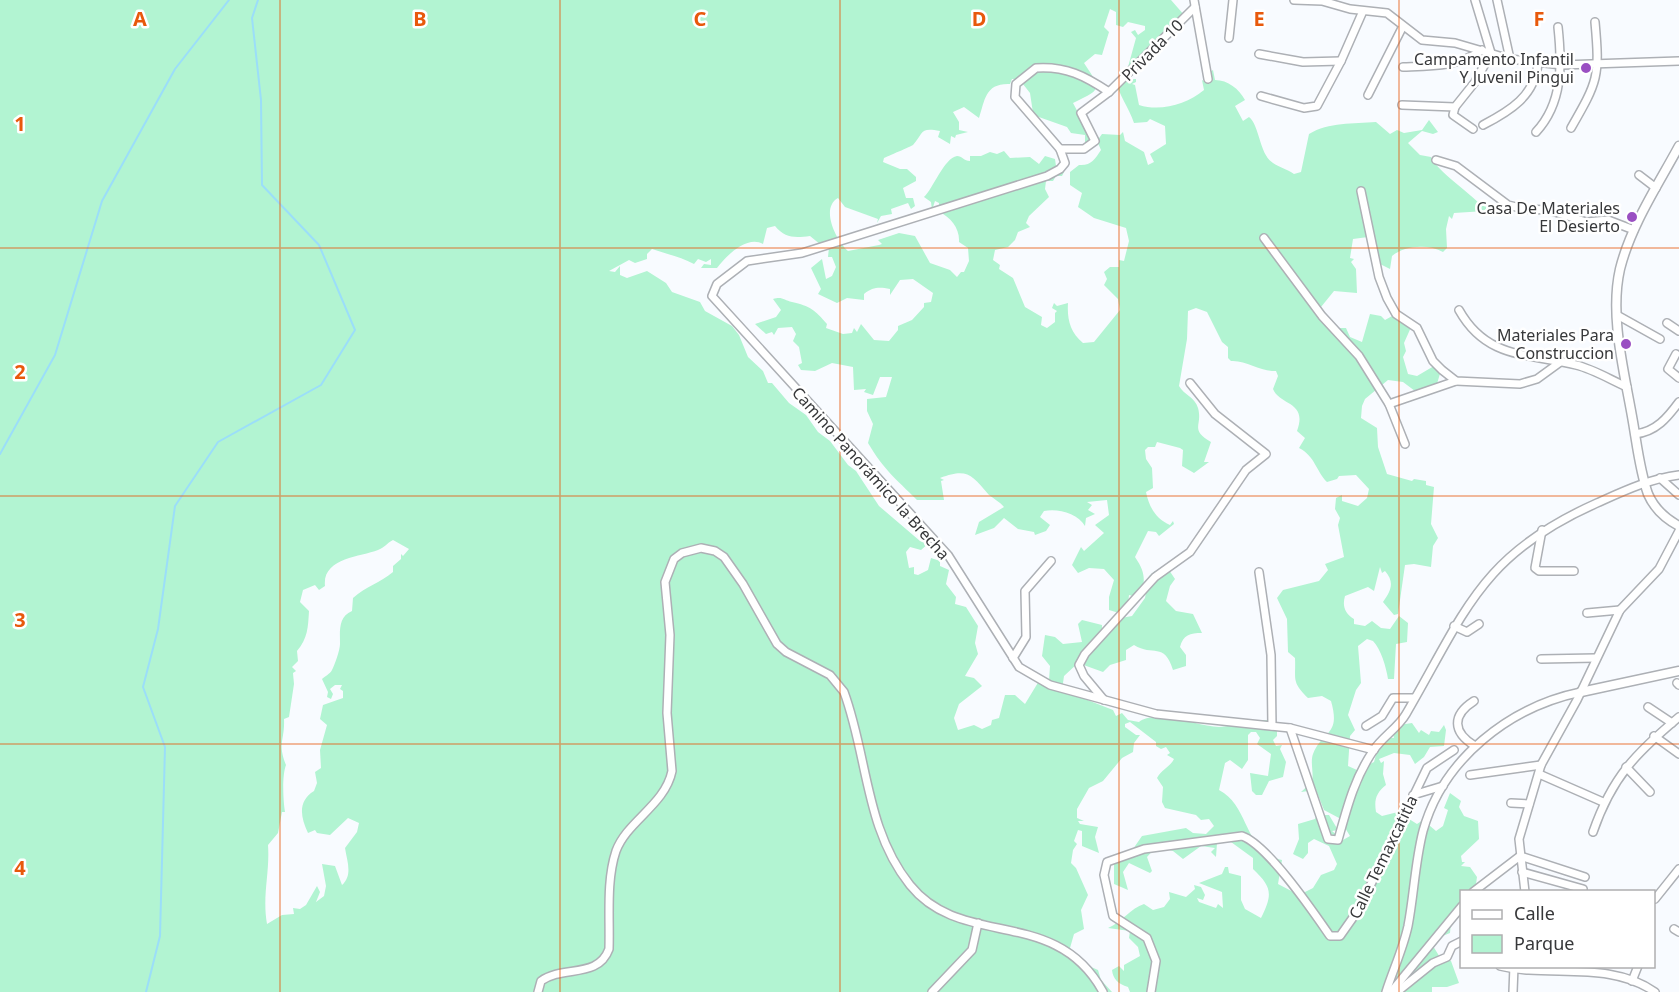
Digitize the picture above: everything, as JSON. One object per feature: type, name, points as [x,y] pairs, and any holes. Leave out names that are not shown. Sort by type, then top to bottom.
[{"type":"street","points":[[1229,38],[1233,0]]},
{"type":"street","points":[[1294,0],[1322,1],[1363,11],[1387,13],[1422,40],[1455,43],[1510,59],[1562,65],[1679,61]]},
{"type":"street","points":[[1473,129],[1453,115],[1455,107],[1475,81],[1491,53],[1475,0]]},
{"type":"street","points":[[1497,0],[1510,59]]},
{"type":"street","name":"Privada 10","points":[[1194,4],[1208,79]]},
{"type":"street","name":"Privada 10","points":[[1060,149],[1084,148],[1095,141],[1094,134],[1080,115],[1109,92],[1194,4]]},
{"type":"street","points":[[1261,96],[1304,108],[1317,106],[1341,61],[1363,11]]},
{"type":"street","points":[[1571,128],[1593,89],[1599,63],[1595,22]]},
{"type":"street","points":[[1368,95],[1403,26]]},
{"type":"street","points":[[1536,132],[1544,123],[1556,97],[1562,65],[1558,27]]},
{"type":"street","points":[[1403,67],[1464,62],[1482,50]]},
{"type":"street","points":[[1259,54],[1304,62],[1341,61]]},
{"type":"street","points":[[1483,124],[1516,105],[1525,96],[1536,77],[1538,63]]},
{"type":"street","points":[[1060,149],[1015,97],[1016,84],[1036,68],[1061,68],[1081,74],[1109,92]]},
{"type":"street","points":[[1402,105],[1455,107]]},
{"type":"street","points":[[1679,146],[1634,230],[1618,279],[1617,315],[1627,387],[1645,482],[1651,499],[1660,513],[1679,526]]},
{"type":"street","name":"Camino Panorámico la Brecha","points":[[1060,149],[1065,163],[1060,169],[1047,176],[802,254],[742,262],[717,284],[712,296],[948,555],[1019,668],[1050,686],[1156,714],[1290,728],[1374,750]]},
{"type":"street","points":[[1436,160],[1456,166],[1508,205],[1524,209],[1549,210],[1586,222],[1608,220],[1634,230]]},
{"type":"street","points":[[1639,175],[1656,188]]},
{"type":"street","points":[[1361,191],[1379,276],[1387,298],[1396,314],[1417,328],[1433,361],[1456,381]]},
{"type":"street","points":[[1264,238],[1322,316],[1359,356],[1389,404],[1405,444]]},
{"type":"street","points":[[1459,310],[1477,335],[1516,355],[1579,366],[1627,387]]},
{"type":"street","points":[[1617,315],[1660,339]]},
{"type":"street","points":[[1667,323],[1679,331]]},
{"type":"street","points":[[1676,354],[1668,369],[1679,378]]},
{"type":"street","points":[[1389,404],[1456,381],[1520,384],[1537,379],[1559,363]]},
{"type":"street","points":[[1104,700],[1079,665],[1085,654],[1155,578],[1190,552],[1246,471],[1266,454],[1215,414],[1190,383]]},
{"type":"street","points":[[1635,434],[1652,429],[1665,420],[1679,402]]},
{"type":"street","points":[[1290,728],[1331,840],[1338,839],[1350,794],[1374,750],[1405,716],[1454,626],[1496,568],[1542,530],[1645,482],[1679,475]]},
{"type":"street","points":[[1660,478],[1679,495]]},
{"type":"street","points":[[1542,530],[1535,568],[1539,571],[1574,571]]},
{"type":"street","points":[[1525,890],[1519,839],[1541,765],[1581,692],[1620,610],[1659,569],[1679,531]]},
{"type":"street","points":[[538,992],[541,981],[550,974],[597,966],[609,949],[610,895],[616,850],[658,799],[670,779],[673,764],[667,713],[670,635],[665,582],[674,559],[682,553],[698,548],[715,551],[726,559],[739,577],[777,644],[786,652],[830,675],[844,692],[880,834],[910,885],[923,899],[947,915],[1025,932],[1065,949],[1084,964],[1103,992]]},
{"type":"street","points":[[1013,658],[1026,637],[1025,591],[1052,561]]},
{"type":"street","points":[[1259,572],[1271,655],[1272,726]]},
{"type":"street","points":[[1587,613],[1620,610]]},
{"type":"street","points":[[1454,626],[1467,632],[1479,624]]},
{"type":"street","points":[[1541,659],[1596,658]]},
{"type":"street","points":[[1386,992],[1407,927],[1423,832],[1443,786],[1465,755],[1516,715],[1555,698],[1679,671]]},
{"type":"street","points":[[1366,726],[1382,716],[1393,698],[1414,698]]},
{"type":"street","points":[[1474,701],[1458,713],[1457,720],[1466,740],[1475,746]]},
{"type":"street","points":[[1648,707],[1672,723]]},
{"type":"street","points":[[1593,832],[1604,802],[1626,767],[1654,736],[1679,717]]},
{"type":"street","points":[[1654,736],[1679,754]]},
{"type":"street","name":"Calle Temaxcatitla","points":[[1151,992],[1156,957],[1145,936],[1119,922],[1112,914],[1104,875],[1107,862],[1144,849],[1242,836],[1254,842],[1305,901],[1330,936],[1340,936],[1359,909],[1427,768],[1454,750]]},
{"type":"street","points":[[1470,775],[1541,765]]},
{"type":"street","points":[[1626,767],[1650,792]]},
{"type":"street","points":[[1539,774],[1604,802]]},
{"type":"street","points":[[1413,795],[1443,786]]},
{"type":"street","points":[[1511,803],[1529,804]]},
{"type":"street","points":[[1520,856],[1586,877]]},
{"type":"street","points":[[1474,890],[1520,856]]},
{"type":"street","points":[[1655,898],[1679,869]]},
{"type":"street","points":[[1522,872],[1583,889]]},
{"type":"street","points":[[1391,992],[1460,907]]},
{"type":"street","points":[[932,992],[972,950],[978,923]]},
{"type":"street","points":[[1397,992],[1433,963],[1447,957],[1452,946],[1460,942]]},
{"type":"street","points":[[1513,992],[1515,968],[1583,970],[1632,981],[1655,992]]},
{"type":"street","points":[[1632,981],[1637,968]]},
{"type":"green space","points":[[0,0],[1171,0],[1185,16],[1163,34],[1129,75],[1124,71],[1128,67],[1136,38],[1131,32],[1135,30],[1138,35],[1145,30],[1145,26],[1128,22],[1123,27],[1116,25],[1116,12],[1110,9],[1104,27],[1109,32],[1102,55],[1095,54],[1084,63],[1094,79],[1096,88],[1089,95],[1073,103],[1089,133],[1089,146],[1085,142],[1085,135],[1071,133],[1067,127],[1036,116],[1033,113],[1030,93],[1019,79],[1012,79],[1010,84],[995,86],[987,94],[979,118],[964,107],[953,112],[959,122],[959,130],[968,132],[956,135],[955,138],[951,136],[950,144],[938,137],[940,131],[928,130],[921,134],[913,145],[884,158],[883,162],[900,169],[907,169],[916,177],[916,181],[903,188],[906,198],[913,198],[915,206],[911,209],[908,203],[891,209],[892,214],[881,216],[877,223],[878,219],[845,207],[838,198],[830,209],[835,232],[848,251],[882,244],[878,240],[899,233],[915,236],[930,263],[950,270],[957,277],[964,272],[969,261],[968,248],[959,242],[958,233],[951,220],[939,212],[939,203],[935,201],[932,210],[931,202],[924,197],[943,168],[957,156],[970,161],[970,156],[981,156],[990,152],[997,154],[1004,151],[1010,158],[1030,157],[1039,164],[1045,156],[1055,159],[1056,166],[1064,172],[1062,176],[1056,176],[1053,181],[1046,181],[1045,189],[1049,197],[1029,216],[1026,223],[1030,227],[1018,232],[1015,240],[1008,247],[995,250],[993,260],[1000,265],[999,269],[1013,278],[1025,307],[1042,317],[1041,325],[1047,328],[1055,322],[1057,311],[1052,308],[1054,303],[1057,306],[1068,303],[1070,325],[1083,343],[1094,342],[1120,310],[1118,299],[1104,285],[1107,279],[1104,272],[1110,267],[1119,267],[1119,260],[1124,261],[1129,241],[1126,228],[1094,218],[1078,207],[1082,193],[1070,185],[1070,172],[1079,165],[1090,163],[1095,159],[1101,150],[1097,141],[1102,134],[1120,135],[1123,132],[1125,141],[1144,152],[1148,165],[1154,162],[1150,154],[1166,144],[1165,126],[1150,119],[1147,122],[1134,123],[1116,79],[1136,79],[1136,82],[1132,84],[1135,85],[1139,105],[1156,108],[1182,103],[1197,95],[1204,90],[1202,80],[1210,84],[1208,73],[1213,70],[1215,80],[1229,83],[1243,96],[1245,100],[1235,106],[1243,121],[1249,117],[1253,121],[1268,159],[1294,174],[1301,172],[1309,134],[1317,130],[1341,124],[1376,122],[1390,134],[1397,130],[1404,133],[1422,130],[1429,120],[1438,132],[1433,134],[1422,131],[1408,143],[1420,155],[1431,157],[1446,175],[1482,206],[1487,206],[1485,211],[1454,213],[1452,219],[1449,216],[1446,229],[1447,248],[1443,252],[1424,247],[1403,250],[1392,256],[1390,269],[1376,262],[1377,249],[1368,237],[1353,239],[1350,258],[1354,259],[1351,262],[1356,269],[1357,293],[1334,291],[1321,307],[1323,316],[1335,328],[1346,328],[1350,337],[1362,342],[1370,314],[1381,316],[1385,320],[1394,315],[1408,318],[1412,325],[1404,343],[1406,351],[1403,357],[1408,374],[1417,376],[1434,366],[1441,370],[1435,391],[1415,391],[1403,382],[1388,380],[1365,399],[1362,406],[1361,418],[1377,428],[1378,447],[1387,474],[1412,481],[1414,479],[1426,481],[1426,485],[1434,487],[1431,524],[1438,538],[1433,546],[1431,567],[1405,565],[1398,614],[1394,615],[1383,602],[1391,583],[1388,575],[1385,571],[1382,573],[1380,567],[1374,591],[1368,587],[1345,596],[1345,609],[1354,619],[1354,624],[1365,626],[1372,621],[1381,628],[1390,629],[1399,616],[1408,623],[1407,642],[1396,644],[1394,679],[1388,679],[1381,653],[1373,641],[1367,639],[1358,646],[1361,683],[1356,690],[1348,715],[1355,730],[1350,736],[1348,766],[1357,770],[1374,762],[1377,751],[1387,737],[1394,738],[1392,731],[1399,725],[1412,723],[1419,733],[1421,730],[1429,735],[1431,731],[1439,732],[1444,725],[1446,730],[1444,746],[1430,747],[1424,757],[1415,764],[1410,755],[1394,753],[1379,759],[1381,763],[1384,761],[1383,774],[1386,785],[1378,794],[1375,808],[1376,812],[1382,816],[1398,812],[1417,824],[1423,820],[1436,831],[1443,826],[1448,810],[1444,808],[1450,793],[1461,801],[1459,807],[1464,816],[1478,821],[1479,839],[1461,856],[1462,862],[1465,862],[1461,866],[1470,867],[1477,877],[1475,890],[1460,890],[1460,904],[1452,911],[1450,933],[1440,937],[1433,946],[1441,959],[1451,961],[1459,983],[1447,987],[1432,987],[1432,992],[1130,992],[1128,987],[1117,981],[1112,970],[1119,966],[1124,971],[1124,965],[1140,956],[1138,947],[1129,938],[1130,931],[1108,928],[1144,904],[1153,910],[1164,907],[1170,899],[1169,892],[1186,897],[1195,889],[1194,885],[1201,887],[1205,895],[1203,900],[1197,898],[1199,902],[1216,908],[1218,904],[1223,908],[1222,892],[1199,883],[1222,874],[1225,867],[1228,867],[1229,873],[1241,876],[1241,900],[1245,909],[1261,918],[1269,891],[1264,881],[1253,869],[1253,858],[1231,842],[1217,843],[1216,857],[1211,852],[1215,848],[1201,846],[1183,859],[1173,851],[1157,846],[1147,857],[1152,871],[1150,873],[1129,863],[1123,872],[1128,890],[1114,884],[1114,857],[1133,849],[1142,836],[1186,828],[1193,833],[1206,834],[1214,826],[1209,819],[1201,820],[1196,815],[1165,808],[1162,802],[1163,787],[1157,778],[1174,759],[1167,755],[1170,753],[1166,747],[1161,749],[1156,746],[1156,742],[1130,722],[1125,724],[1125,727],[1136,735],[1140,735],[1134,743],[1133,752],[1122,758],[1103,781],[1089,788],[1077,809],[1077,818],[1084,821],[1078,821],[1080,824],[1098,827],[1095,837],[1099,853],[1082,846],[1082,831],[1078,830],[1074,841],[1077,844],[1073,850],[1071,863],[1076,868],[1088,895],[1081,910],[1084,929],[1074,934],[1070,948],[1082,963],[1098,970],[1101,980],[1112,992],[0,992]],"holes":[[[775,226],[795,237],[810,236],[821,245],[829,247],[828,257],[832,257],[836,267],[832,276],[826,279],[822,259],[811,268],[821,289],[818,294],[837,303],[847,298],[864,300],[864,294],[870,290],[890,289],[890,295],[900,280],[913,279],[933,293],[931,302],[924,303],[924,307],[912,320],[898,326],[898,330],[889,341],[874,340],[861,324],[857,332],[854,328],[852,333],[843,334],[826,328],[827,324],[812,309],[781,298],[773,299],[781,310],[776,317],[755,324],[766,334],[772,332],[774,335],[778,328],[792,327],[796,334],[793,341],[799,347],[802,363],[798,365],[801,370],[815,371],[832,363],[853,367],[854,390],[866,389],[864,392],[873,395],[880,377],[892,377],[886,397],[867,399],[867,411],[873,424],[868,443],[885,467],[917,500],[944,500],[941,481],[944,480],[940,478],[949,475],[963,473],[978,482],[1004,507],[979,522],[975,535],[994,528],[1004,518],[1018,529],[1034,532],[1035,535],[1046,531],[1050,525],[1040,517],[1044,511],[1049,510],[1072,515],[1085,526],[1086,518],[1095,514],[1088,510],[1092,505],[1087,502],[1107,500],[1109,515],[1095,525],[1104,533],[1084,551],[1081,547],[1072,565],[1078,573],[1089,568],[1104,569],[1114,580],[1109,597],[1109,610],[1119,613],[1128,604],[1129,595],[1141,598],[1144,577],[1135,557],[1148,531],[1156,532],[1159,536],[1174,524],[1173,521],[1170,525],[1161,519],[1149,503],[1146,492],[1153,488],[1152,468],[1146,459],[1145,450],[1148,447],[1155,447],[1157,442],[1180,448],[1183,450],[1182,466],[1194,473],[1209,462],[1204,462],[1211,442],[1200,434],[1197,404],[1179,386],[1187,339],[1188,311],[1196,308],[1207,312],[1222,342],[1228,347],[1228,358],[1231,361],[1276,371],[1278,376],[1273,389],[1299,414],[1297,431],[1305,438],[1299,448],[1309,455],[1327,482],[1339,476],[1356,475],[1369,489],[1367,498],[1358,506],[1342,501],[1342,495],[1336,498],[1335,509],[1340,518],[1338,525],[1344,557],[1325,564],[1328,570],[1319,581],[1283,590],[1277,598],[1287,619],[1288,652],[1295,658],[1297,684],[1308,698],[1322,696],[1331,701],[1334,712],[1332,727],[1313,754],[1312,782],[1301,792],[1316,790],[1324,810],[1339,818],[1350,836],[1343,840],[1332,831],[1338,830],[1329,815],[1324,815],[1321,820],[1317,815],[1315,819],[1298,824],[1299,839],[1293,854],[1303,859],[1308,853],[1308,843],[1314,839],[1329,846],[1337,864],[1334,870],[1321,875],[1313,888],[1299,895],[1278,884],[1282,860],[1269,855],[1260,848],[1236,806],[1219,790],[1225,763],[1230,760],[1242,769],[1248,760],[1248,735],[1251,732],[1256,732],[1260,738],[1257,744],[1271,754],[1268,776],[1250,773],[1252,791],[1256,795],[1262,795],[1269,781],[1283,777],[1286,762],[1280,749],[1282,745],[1276,746],[1273,740],[1277,736],[1277,727],[1282,725],[1259,720],[1219,727],[1155,717],[1139,722],[1128,720],[1122,713],[1116,716],[1113,710],[1062,690],[1064,676],[1078,663],[1103,672],[1110,665],[1126,660],[1126,650],[1134,645],[1162,653],[1170,661],[1173,670],[1186,666],[1186,655],[1180,647],[1181,643],[1188,636],[1202,633],[1193,614],[1176,611],[1166,601],[1170,586],[1175,579],[1169,570],[1155,571],[1149,576],[1145,598],[1132,616],[1121,618],[1111,632],[1102,632],[1102,625],[1082,620],[1078,624],[1082,642],[1063,644],[1055,637],[1045,635],[1042,656],[1050,666],[1049,680],[1039,681],[1025,704],[1015,695],[1005,695],[999,718],[992,720],[991,725],[982,729],[974,725],[958,730],[954,718],[959,704],[982,686],[974,678],[965,676],[978,654],[975,643],[978,626],[966,607],[955,604],[956,597],[946,584],[949,570],[940,566],[940,561],[931,558],[928,570],[918,575],[914,574],[914,567],[909,568],[906,552],[910,547],[921,550],[929,543],[920,541],[879,506],[856,471],[848,465],[830,441],[818,432],[806,415],[789,403],[772,383],[768,383],[763,371],[748,357],[739,335],[732,326],[705,311],[700,302],[672,292],[666,283],[647,271],[627,278],[620,275],[620,266],[615,272],[609,271],[629,260],[635,263],[647,259],[647,254],[652,249],[694,264],[698,259],[706,262],[711,259],[711,265],[704,264],[701,268],[717,268],[731,253],[744,244],[750,242],[763,244],[767,228]],[[393,540],[409,549],[403,556],[401,554],[401,559],[393,566],[393,572],[353,598],[352,611],[342,621],[340,647],[335,664],[322,679],[328,692],[327,697],[331,699],[333,694],[330,689],[335,685],[342,685],[340,689],[343,691],[343,698],[323,705],[320,719],[327,725],[320,750],[321,768],[315,772],[317,783],[314,791],[305,799],[302,815],[308,833],[315,830],[317,833],[330,835],[348,818],[359,823],[357,832],[345,848],[347,877],[342,885],[335,866],[322,864],[326,886],[324,896],[316,902],[320,892],[317,886],[306,905],[300,909],[293,908],[294,914],[282,915],[267,924],[265,903],[268,845],[278,833],[282,812],[285,812],[283,788],[286,765],[282,746],[284,719],[289,717],[294,684],[293,673],[296,671],[292,667],[298,661],[297,651],[305,637],[308,622],[309,611],[300,602],[303,590],[315,585],[319,590],[325,586],[329,570],[336,564],[380,549]]]},
{"type":"waterway","points":[[0,454],[55,355],[102,201],[175,69],[229,0]]},
{"type":"waterway","points":[[146,992],[160,936],[165,747],[143,687],[158,629],[175,506],[218,442],[321,385],[355,330],[319,245],[262,185],[261,100],[252,18],[258,0]]},
{"type":"place","name":"Campamento Infantil Y Juvenil Pingui","points":[[1586,68]]},
{"type":"place","name":"Casa De Materiales El Desierto","points":[[1632,217]]},
{"type":"place","name":"Materiales Para Construccion","points":[[1626,344]]}]
